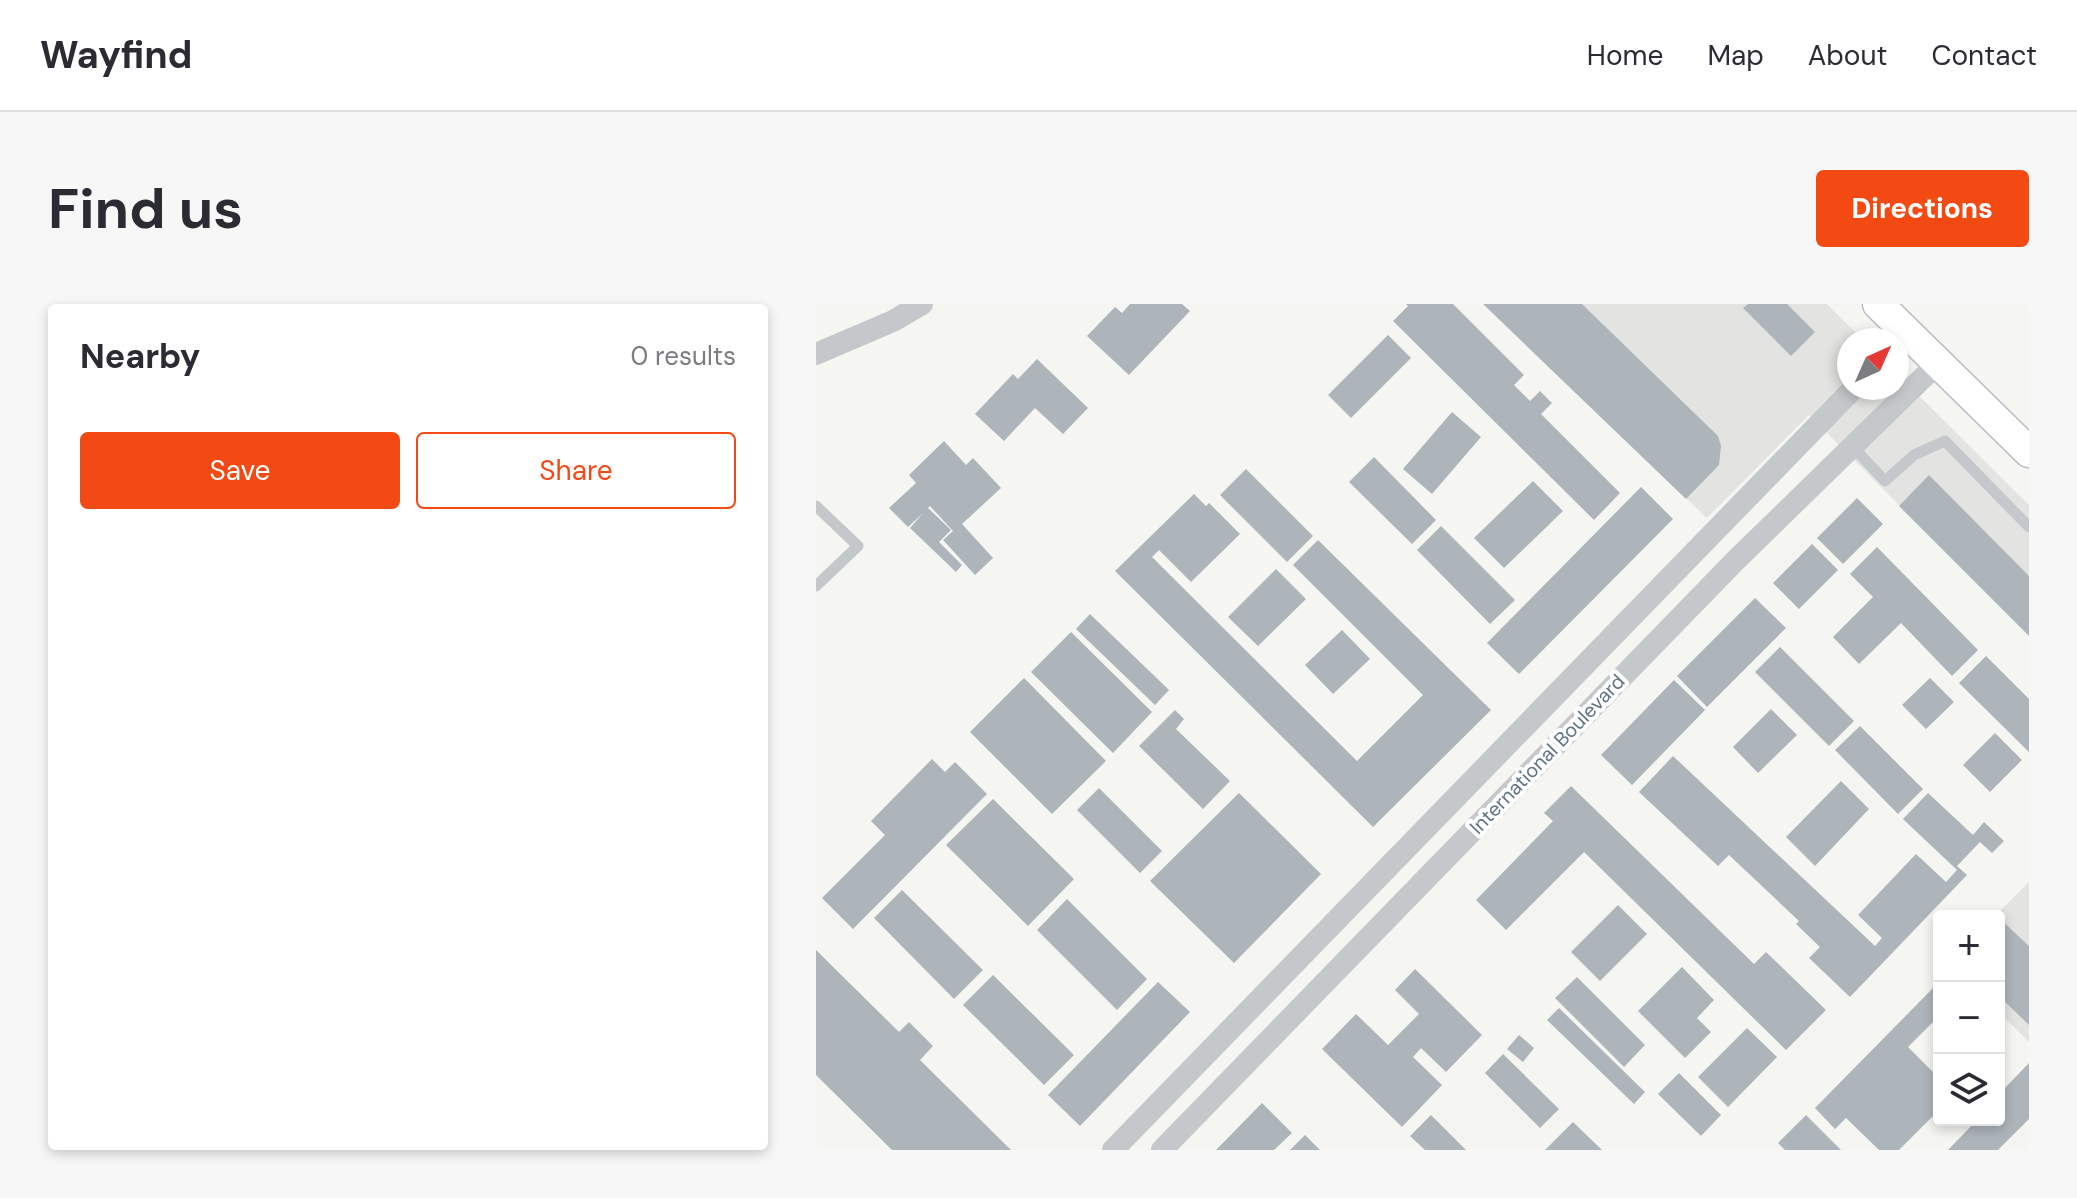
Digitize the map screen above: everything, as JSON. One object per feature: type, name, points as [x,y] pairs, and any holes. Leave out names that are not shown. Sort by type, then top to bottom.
[{"type":"main road","points":[[1878,304],[1895,328]]},
{"type":"main road","points":[[1909,343],[1938,363],[2029,452]]},
{"type":"street","points":[[816,354],[893,321],[922,304]]},
{"type":"street","name":"International Boulevard","points":[[1162,1150],[1736,560],[1938,363]]},
{"type":"street","name":"International Boulevard","points":[[1113,1150],[1842,400]]},
{"type":"street","points":[[1803,441],[1830,467]]},
{"type":"street","points":[[1711,537],[1736,560]]},
{"type":"street","points":[[1541,711],[1565,735]]},
{"type":"street","points":[[1382,875],[1406,900]]},
{"type":"street","points":[[1240,1019],[1265,1044]]},
{"type":"lane","points":[[1852,446],[1885,481],[1914,455],[1945,441],[2029,527]]},
{"type":"lane","points":[[816,506],[858,546],[816,586]]},
{"type":"shaded area","points":[[1484,304],[1827,304],[1851,328],[1837,328],[1837,400],[1909,400],[1909,386],[2029,505],[2029,635],[1809,415],[1707,518]]},
{"type":"shaded area","points":[[2029,882],[2029,1042],[2005,1018],[2005,910],[2001,910]]},
{"type":"building","points":[[1130,304],[1182,304],[1190,311],[1129,375],[1087,336],[1115,307],[1122,313]]},
{"type":"building","points":[[1406,304],[1453,304],[1524,375],[1514,385],[1530,401],[1540,391],[1552,403],[1541,414],[1620,493],[1594,520],[1393,321],[1408,306]]},
{"type":"building","points":[[1483,304],[1582,304],[1718,436],[1721,446],[1719,465],[1686,499]]},
{"type":"building","points":[[1748,304],[1787,304],[1815,332],[1791,356],[1743,308]]},
{"type":"building","points":[[1388,335],[1411,358],[1351,418],[1328,395]]},
{"type":"building","points":[[1037,359],[1088,408],[1063,434],[1035,408],[1004,441],[975,414],[1013,374],[1018,379]]},
{"type":"building","points":[[1452,412],[1481,437],[1432,494],[1403,469]]},
{"type":"building","points":[[944,441],[966,465],[973,458],[1001,488],[962,524],[993,558],[975,575],[943,540],[953,531],[930,506],[928,508],[951,530],[939,542],[962,565],[956,572],[910,528],[923,513],[908,527],[889,508],[916,483],[909,475]]},
{"type":"building","points":[[1374,457],[1436,520],[1412,544],[1349,482]]},
{"type":"building","points":[[1246,469],[1313,536],[1287,562],[1220,495]]},
{"type":"building","points":[[1929,475],[2029,576],[2029,636],[1899,506]]},
{"type":"building","points":[[1533,481],[1563,511],[1504,568],[1474,538]]},
{"type":"building","points":[[1641,487],[1673,519],[1519,674],[1487,643]]},
{"type":"building","points":[[1194,494],[1206,506],[1209,503],[1240,534],[1191,582],[1159,550],[1152,557],[1357,761],[1423,695],[1293,565],[1318,540],[1491,710],[1373,827],[1115,571]]},
{"type":"building","points":[[1857,498],[1883,524],[1843,564],[1817,538]]},
{"type":"building","points":[[1441,526],[1515,600],[1490,624],[1417,550]]},
{"type":"building","points":[[1812,544],[1838,570],[1799,609],[1773,583]]},
{"type":"building","points":[[1877,547],[1978,650],[1952,676],[1901,623],[1859,664],[1833,637],[1873,597],[1850,574]]},
{"type":"building","points":[[1276,569],[1306,599],[1258,646],[1228,617]]},
{"type":"building","points":[[1755,598],[1786,628],[1707,707],[1677,676]]},
{"type":"building","points":[[1090,614],[1169,690],[1155,705],[1076,629]]},
{"type":"building","points":[[1342,630],[1370,659],[1333,694],[1305,665]]},
{"type":"building","points":[[1071,632],[1152,712],[1113,753],[1031,672]]},
{"type":"building","points":[[1780,647],[1854,721],[1829,746],[1755,672]]},
{"type":"building","points":[[1986,656],[2029,699],[2029,752],[1959,683]]},
{"type":"building","points":[[1024,678],[1106,761],[1052,814],[970,732]]},
{"type":"building","points":[[1930,678],[1954,702],[1926,729],[1902,705]]},
{"type":"building","points":[[1674,680],[1705,710],[1632,785],[1601,755]]},
{"type":"building","points":[[1771,709],[1797,735],[1758,773],[1733,747]]},
{"type":"building","points":[[1175,710],[1184,719],[1176,729],[1230,781],[1203,809],[1139,746]]},
{"type":"building","points":[[1860,726],[1923,789],[1898,814],[1835,750]]},
{"type":"building","points":[[1995,733],[2022,760],[1990,792],[1963,765]]},
{"type":"building","points":[[1673,756],[1875,946],[1882,938],[1858,915],[1916,854],[1946,882],[1957,870],[1903,819],[1928,793],[1973,835],[1984,822],[2004,841],[1992,853],[1980,842],[1957,866],[1967,875],[1850,997],[1809,958],[1820,947],[1796,924],[1799,921],[1729,855],[1718,866],[1639,792]]},
{"type":"building","points":[[932,759],[945,772],[955,762],[987,794],[853,929],[822,898],[885,835],[871,821]]},
{"type":"building","points":[[1841,781],[1869,809],[1815,866],[1786,837]]},
{"type":"building","points":[[1571,786],[1754,964],[1766,952],[1826,1010],[1786,1050],[1584,852],[1506,930],[1476,900],[1553,821],[1544,813]]},
{"type":"building","points":[[1099,788],[1162,851],[1140,873],[1077,810]]},
{"type":"building","points":[[1239,793],[1321,874],[1234,963],[1150,881]]},
{"type":"building","points":[[993,799],[1074,879],[1028,926],[946,845]]},
{"type":"building","points":[[902,890],[983,970],[954,999],[874,918]]},
{"type":"building","points":[[1067,899],[1147,979],[1117,1010],[1037,930]]},
{"type":"building","points":[[1618,905],[1647,934],[1600,981],[1571,952]]},
{"type":"building","points":[[2005,924],[2029,946],[2029,1025],[2005,1002]]},
{"type":"building","points":[[816,950],[899,1032],[909,1022],[933,1046],[920,1060],[1011,1150],[892,1150],[816,1075]]},
{"type":"building","points":[[1682,967],[1714,1000],[1697,1018],[1711,1032],[1685,1058],[1638,1011]]},
{"type":"building","points":[[1415,969],[1482,1035],[1446,1072],[1421,1048],[1413,1057],[1442,1085],[1402,1127],[1322,1049],[1356,1014],[1388,1045],[1419,1014],[1395,990]]},
{"type":"building","points":[[993,975],[1074,1055],[1044,1085],[963,1005]]},
{"type":"building","points":[[1577,977],[1645,1045],[1624,1067],[1555,998]]},
{"type":"building","points":[[1158,982],[1190,1012],[1080,1126],[1048,1095]]},
{"type":"building","points":[[1933,988],[1933,1022],[1908,1047],[1933,1072],[1933,1116],[1899,1150],[1879,1150],[1846,1118],[1835,1129],[1815,1108]]},
{"type":"building","points":[[1559,1008],[1645,1092],[1634,1104],[1547,1020]]},
{"type":"building","points":[[1747,1028],[1777,1057],[1728,1107],[1698,1077]]},
{"type":"building","points":[[1519,1035],[1534,1048],[1523,1062],[1507,1049]]},
{"type":"building","points":[[1503,1054],[1559,1109],[1540,1128],[1485,1073]]},
{"type":"building","points":[[2029,1063],[2029,1119],[1998,1150],[1948,1150],[1971,1126],[2005,1126],[2005,1088]]},
{"type":"building","points":[[1679,1073],[1721,1115],[1701,1136],[1658,1094]]},
{"type":"building","points":[[1262,1103],[1292,1133],[1274,1150],[1216,1150]]},
{"type":"building","points":[[1431,1115],[1466,1150],[1425,1150],[1410,1136]]},
{"type":"building","points":[[1806,1115],[1841,1150],[1785,1150],[1778,1143]]},
{"type":"building","points":[[1573,1122],[1602,1150],[1545,1150]]},
{"type":"building","points":[[1305,1135],[1320,1150],[1290,1150]]}]
